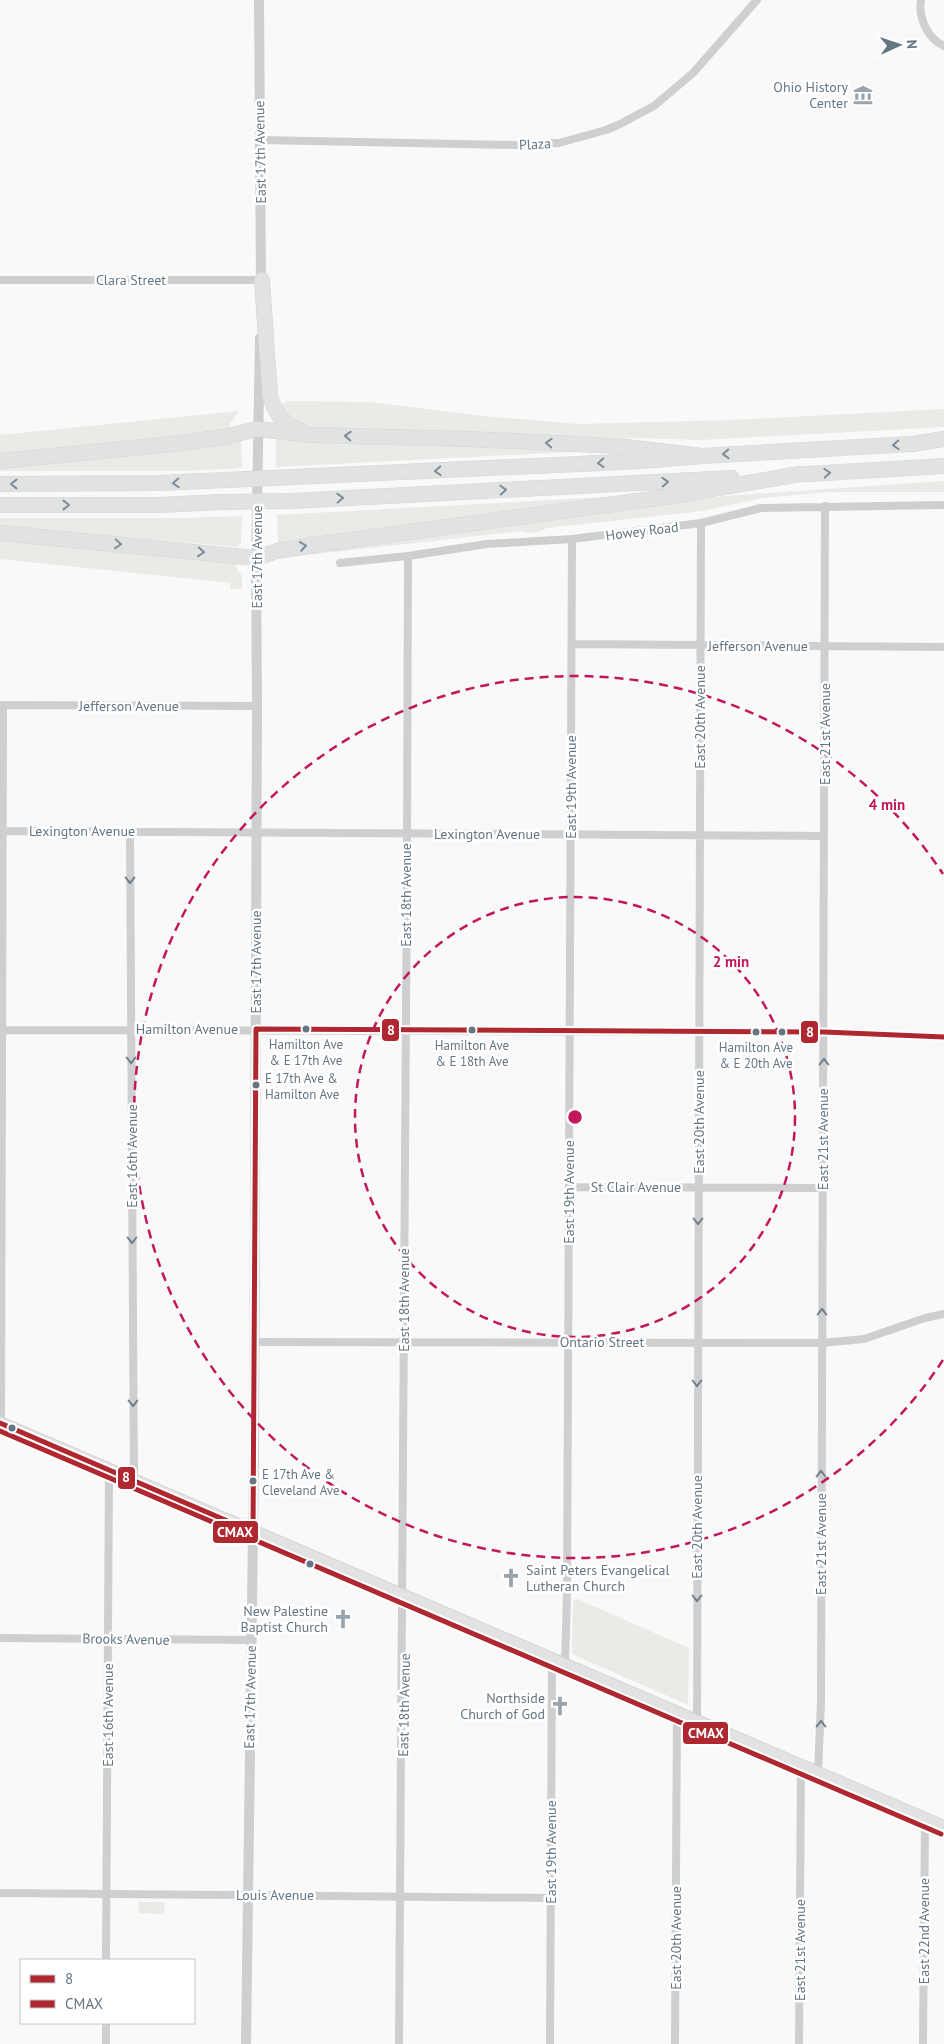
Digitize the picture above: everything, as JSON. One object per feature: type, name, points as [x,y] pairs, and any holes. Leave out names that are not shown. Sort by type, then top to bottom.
[{"type":"highway","points":[[262,280],[267,368],[272,402],[281,420],[293,429],[312,435]]},
{"type":"highway","points":[[0,461],[173,444],[224,437],[257,429],[312,435],[468,439],[618,446],[702,456]]},
{"type":"highway","points":[[0,484],[159,483],[642,461],[912,444],[944,439]]},
{"type":"highway","points":[[0,505],[161,505],[292,501],[944,466]]},
{"type":"highway","points":[[0,533],[256,558],[277,551],[307,546],[673,496],[800,474]]},
{"type":"main road","points":[[1,1424],[944,1827]]},
{"type":"street","name":"East 17th Avenue","points":[[246,2044],[255,1342],[257,429],[262,280],[259,0]]},
{"type":"street","name":"Plaza","points":[[260,140],[516,145],[559,143],[606,130],[654,106],[693,73],[757,0]]},
{"type":"street","points":[[921,0],[923,19],[929,35],[944,46]]},
{"type":"street","name":"Clara Street","points":[[0,280],[262,280]]},
{"type":"street","name":"Howey Road","points":[[340,563],[408,556],[487,544],[572,539],[701,523],[762,508],[944,505]]},
{"type":"street","name":"East 21st Avenue","points":[[818,1773],[821,1710],[825,506]]},
{"type":"street","name":"East 20th Avenue","points":[[697,1722],[701,523]]},
{"type":"street","name":"East 19th Avenue","points":[[566,1666],[572,539]]},
{"type":"street","name":"East 18th Avenue","points":[[400,2044],[404,1597],[408,556]]},
{"type":"street","name":"Jefferson Avenue","points":[[572,644],[944,648]]},
{"type":"street","points":[[1,705],[1,1424]]},
{"type":"street","name":"Jefferson Avenue","points":[[1,705],[257,706]]},
{"type":"street","name":"Lexington Avenue","points":[[1,831],[824,836]]},
{"type":"street","name":"East 16th Avenue","points":[[130,831],[134,1481]]},
{"type":"street","name":"Hamilton Avenue","points":[[1,1030],[256,1029],[824,1032],[944,1037]]},
{"type":"street","name":"St Clair Avenue","points":[[569,1186],[823,1188]]},
{"type":"street","name":"Ontario Street","points":[[255,1342],[822,1343],[864,1340],[924,1318],[944,1314]]},
{"type":"street","name":"East 16th Avenue","points":[[106,1959],[109,1470]]},
{"type":"street","name":"Brooks Avenue","points":[[0,1638],[251,1640]]},
{"type":"street","name":"East 19th Avenue","points":[[550,2044],[552,1660]]},
{"type":"street","name":"East 20th Avenue","points":[[675,2044],[677,1713]]},
{"type":"street","name":"East 21st Avenue","points":[[799,2044],[801,1766]]},
{"type":"street","name":"East 22nd Avenue","points":[[924,2044],[925,1819]]},
{"type":"street","name":"Louis Avenue","points":[[0,1893],[551,1898]]},
{"type":"street","points":[[106,2024],[106,2044]]},
{"type":"shaded area","points":[[288,401],[369,402],[483,416],[579,424],[732,420],[944,409],[944,427],[700,440],[505,434],[312,435],[273,408]]},
{"type":"shaded area","points":[[239,411],[229,425],[231,428],[223,431],[0,454],[0,435]]},
{"type":"shaded area","points":[[276,439],[376,444],[427,443],[590,451],[276,467]]},
{"type":"shaded area","points":[[241,441],[242,468],[187,471],[0,471],[0,466]]},
{"type":"shaded area","points":[[944,481],[944,492],[828,492],[762,498],[702,511],[547,528],[535,532],[522,531],[281,558],[290,554],[725,496]]},
{"type":"shaded area","points":[[642,495],[278,544],[277,515]]},
{"type":"shaded area","points":[[242,516],[241,544],[239,544],[239,547],[0,527],[0,518]]},
{"type":"shaded area","points":[[0,539],[229,562],[236,564],[235,566],[242,576],[242,589],[230,589],[231,583],[0,559]]},
{"type":"shaded area","points":[[577,1599],[689,1648],[688,1705],[572,1654],[573,1601]]},
{"type":"shaded area","points":[[138,1902],[165,1902],[164,1914],[139,1913]]},
{"type":"transit line","name":"8","points":[[256,1029],[824,1032],[944,1037]]},
{"type":"transit line","name":"8","points":[[253,1532],[256,1029]]},
{"type":"transit line","name":"8","points":[[0,1423],[253,1532]]},
{"type":"transit line","name":"CMAX","points":[[0,1431],[941,1834]]},
{"type":"place","name":"Ohio History Center","points":[[863,95]]},
{"type":"place","name":"Hamilton Ave & E 17th Ave","points":[[306,1029]]},
{"type":"place","name":"Hamilton Ave & E 18th Ave","points":[[472,1030]]},
{"type":"place","name":"Hamilton Ave & E 20th Ave","points":[[756,1032]]},
{"type":"place","name":"E 17th Ave & Hamilton Ave","points":[[256,1085]]},
{"type":"place","name":"E 17th Ave & Cleveland Ave","points":[[253,1481]]},
{"type":"place","name":"Saint Peters Evangelical Lutheran Church","points":[[511,1578]]},
{"type":"place","name":"New Palestine Baptist Church","points":[[343,1619]]},
{"type":"place","name":"Northside Church of God","points":[[560,1706]]}]
